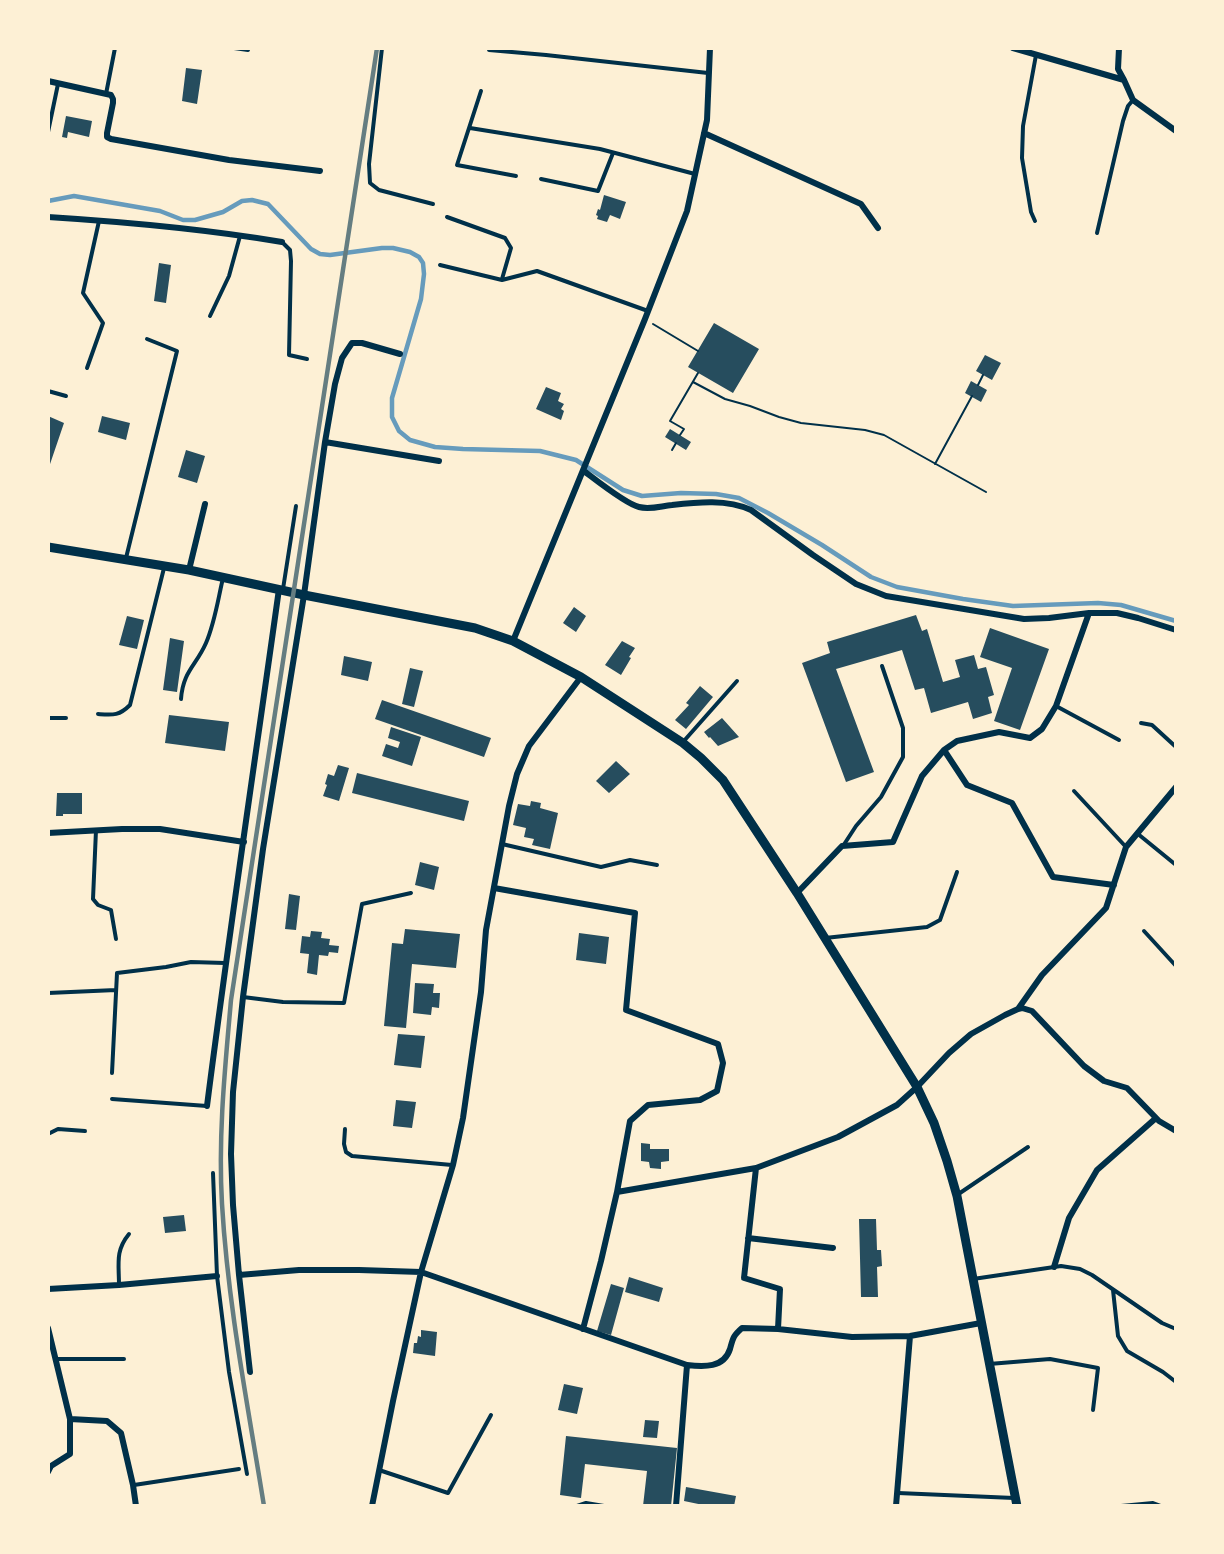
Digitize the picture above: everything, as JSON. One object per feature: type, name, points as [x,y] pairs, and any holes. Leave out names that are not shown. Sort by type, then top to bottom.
[{"type":"street","points":[[513,641],[687,211],[707,120],[710,48]]},
{"type":"street","points":[[1013,48],[1124,80]]},
{"type":"street","points":[[1119,48],[1118,69],[1133,99],[1176,131]]},
{"type":"street","points":[[48,81],[111,95],[113,99],[107,137],[111,139],[229,160],[320,171]]},
{"type":"street","points":[[704,133],[861,204],[878,228]]},
{"type":"street","points":[[48,217],[145,224],[282,242]]},
{"type":"street","points":[[250,1372],[238,1275],[231,1154],[233,1092],[263,849],[304,595],[325,442],[342,358],[352,343],[362,343],[400,354]]},
{"type":"street","points":[[325,442],[439,461]]},
{"type":"street","points":[[584,470],[636,507],[648,508],[696,502],[734,504],[744,507],[856,584],[886,596],[1024,619],[1089,613],[1117,613],[1176,630]]},
{"type":"street","points":[[189,570],[205,504]]},
{"type":"street","points":[[48,547],[164,565],[475,628],[513,641],[580,677],[682,743],[701,758],[723,780],[797,893],[917,1087],[934,1123],[957,1196],[1016,1502]]},
{"type":"street","points":[[207,1106],[225,963],[281,589]]},
{"type":"street","points":[[797,893],[842,846],[893,842],[922,776],[944,750],[957,741],[999,732],[1030,738],[1042,729],[1056,706],[1089,613]]},
{"type":"street","points":[[372,1506],[421,1272],[453,1165],[463,1118],[473,1052],[486,930],[501,844],[517,774],[529,746],[580,677]]},
{"type":"street","points":[[944,750],[967,785],[1012,803],[1053,877],[1113,885]]},
{"type":"street","points":[[1018,1009],[1042,975],[1106,908],[1126,847],[1175,790]]},
{"type":"street","points":[[48,833],[160,829],[244,842]]},
{"type":"street","points":[[494,888],[635,913],[626,1010],[718,1044],[723,1064],[717,1091],[700,1100],[648,1105],[630,1121],[602,1261],[583,1329]]},
{"type":"street","points":[[617,1192],[756,1168],[838,1137],[897,1105],[971,1034],[1022,1008],[1032,1011],[1084,1066],[1104,1081],[1127,1088],[1156,1118],[1176,1131]]},
{"type":"street","points":[[1054,1267],[1069,1218],[1097,1170],[1156,1118]]},
{"type":"street","points":[[756,1168],[744,1278],[780,1289],[778,1329]]},
{"type":"street","points":[[748,1238],[833,1248]]},
{"type":"street","points":[[238,1275],[299,1270],[421,1272],[687,1365],[704,1366],[722,1362],[729,1353],[734,1335],[742,1328],[778,1329],[852,1337],[910,1336],[981,1323]]},
{"type":"street","points":[[48,1289],[217,1276]]},
{"type":"street","points":[[48,1328],[70,1419],[69,1454],[51,1466],[48,1472]]},
{"type":"street","points":[[896,1506],[910,1336]]},
{"type":"street","points":[[676,1506],[687,1365]]},
{"type":"street","points":[[70,1419],[107,1421],[121,1433],[136,1506]]},
{"type":"lane","points":[[105,94],[115,48]]},
{"type":"lane","points":[[234,48],[248,50]]},
{"type":"lane","points":[[382,48],[369,164],[370,183],[379,190],[433,204]]},
{"type":"lane","points":[[489,51],[709,73]]},
{"type":"lane","points":[[1035,220],[1031,212],[1022,158],[1023,126],[1036,55]]},
{"type":"lane","points":[[48,132],[58,84]]},
{"type":"lane","points":[[481,91],[458,165],[516,176]]},
{"type":"lane","points":[[1097,233],[1123,121],[1133,99]]},
{"type":"lane","points":[[470,129],[600,149],[695,174]]},
{"type":"lane","points":[[541,179],[598,191],[613,153]]},
{"type":"lane","points":[[447,217],[505,238],[511,248],[502,280]]},
{"type":"lane","points":[[87,368],[103,323],[83,293],[99,221]]},
{"type":"lane","points":[[210,316],[229,276],[241,235]]},
{"type":"lane","points":[[282,242],[290,250],[291,261],[289,355],[307,359]]},
{"type":"lane","points":[[440,265],[502,280],[537,271],[648,312]]},
{"type":"lane","points":[[126,558],[177,351],[147,339]]},
{"type":"lane","points":[[48,391],[66,396]]},
{"type":"lane","points":[[281,589],[296,506]]},
{"type":"lane","points":[[98,714],[112,715],[123,712],[130,705],[164,565]]},
{"type":"lane","points":[[181,699],[185,677],[200,657],[207,640],[223,577]]},
{"type":"lane","points":[[842,846],[881,797],[903,757],[903,728],[882,666]]},
{"type":"lane","points":[[682,743],[737,681]]},
{"type":"lane","points":[[1056,706],[1119,741]]},
{"type":"lane","points":[[48,718],[66,718]]},
{"type":"lane","points":[[1142,723],[1152,725],[1176,747]]},
{"type":"lane","points":[[1074,791],[1126,847]]},
{"type":"lane","points":[[96,830],[93,899],[111,910],[116,939]]},
{"type":"lane","points":[[1137,834],[1176,865]]},
{"type":"lane","points":[[501,844],[601,867],[630,860],[657,865]]},
{"type":"lane","points":[[825,938],[927,927],[940,920],[957,872]]},
{"type":"lane","points":[[243,997],[283,1002],[344,1003],[362,904],[411,893]]},
{"type":"lane","points":[[1144,931],[1176,966]]},
{"type":"lane","points":[[112,1073],[117,972],[191,962],[225,963]]},
{"type":"lane","points":[[48,993],[116,990]]},
{"type":"lane","points":[[112,1099],[207,1106]]},
{"type":"lane","points":[[48,1134],[58,1129],[85,1131]]},
{"type":"lane","points":[[345,1129],[346,1152],[352,1156],[453,1165]]},
{"type":"lane","points":[[957,1196],[1028,1147]]},
{"type":"lane","points":[[213,1173],[217,1276],[229,1372],[247,1474]]},
{"type":"lane","points":[[119,1285],[119,1254],[129,1234]]},
{"type":"lane","points":[[972,1279],[1060,1266],[1080,1269],[1162,1323],[1176,1329]]},
{"type":"lane","points":[[1113,1289],[1118,1336],[1127,1351],[1176,1382]]},
{"type":"lane","points":[[56,1359],[124,1359]]},
{"type":"lane","points":[[989,1364],[1050,1359],[1098,1368],[1093,1410]]},
{"type":"lane","points":[[379,1470],[448,1493],[491,1415]]},
{"type":"lane","points":[[133,1485],[239,1469]]},
{"type":"lane","points":[[898,1493],[1016,1502]]},
{"type":"lane","points":[[577,1506],[586,1503],[604,1506]]},
{"type":"lane","points":[[1121,1506],[1153,1503],[1161,1506]]},
{"type":"path","points":[[645,319],[698,351]]},
{"type":"path","points":[[680,435],[684,429],[670,421],[699,373]]},
{"type":"path","points":[[978,385],[983,375]]},
{"type":"path","points":[[693,382],[725,399],[750,405],[779,417],[801,423],[865,430],[884,435],[986,492]]},
{"type":"path","points":[[935,464],[972,396]]},
{"type":"path","points":[[672,450],[676,444]]},
{"type":"building","points":[[186,68],[202,70],[197,104],[182,101]]},
{"type":"building","points":[[66,116],[92,121],[89,137],[68,132],[67,138],[62,137]]},
{"type":"building","points":[[604,195],[626,202],[620,219],[610,215],[607,222],[597,219],[596,215],[598,209],[600,210]]},
{"type":"building","points":[[159,263],[171,265],[166,303],[154,301]]},
{"type":"building","points":[[714,323],[759,349],[733,393],[688,367]]},
{"type":"building","points":[[985,355],[1001,363],[992,380],[976,371]]},
{"type":"building","points":[[971,381],[987,390],[981,402],[965,393]]},
{"type":"building","points":[[546,387],[561,393],[558,401],[564,404],[561,409],[564,411],[561,420],[536,409]]},
{"type":"building","points":[[48,416],[64,423],[48,470]]},
{"type":"building","points":[[102,416],[130,423],[126,440],[98,432]]},
{"type":"building","points":[[670,429],[691,442],[686,450],[665,437]]},
{"type":"building","points":[[186,450],[205,456],[197,483],[178,477]]},
{"type":"building","points":[[574,607],[586,616],[576,632],[563,623]]},
{"type":"building","points":[[916,615],[922,631],[927,629],[943,682],[960,677],[955,660],[974,655],[978,669],[986,667],[994,695],[988,697],[992,713],[973,719],[968,702],[931,713],[924,688],[915,690],[902,650],[836,669],[874,772],[846,782],[802,663],[830,653],[827,642]]},
{"type":"building","points":[[127,616],[144,620],[137,649],[119,645]]},
{"type":"building","points":[[990,628],[1049,649],[1020,730],[994,721],[1012,668],[980,657]]},
{"type":"building","points":[[170,638],[184,641],[177,692],[163,690]]},
{"type":"building","points":[[622,641],[635,648],[621,675],[605,665]]},
{"type":"building","points":[[344,656],[372,662],[368,681],[341,675]]},
{"type":"building","points":[[410,668],[423,671],[414,707],[402,704]]},
{"type":"building","points":[[700,686],[713,697],[686,729],[675,720],[689,705],[686,703]]},
{"type":"building","points":[[382,700],[491,738],[484,757],[375,719]]},
{"type":"building","points":[[169,715],[229,722],[225,751],[165,743]]},
{"type":"building","points":[[722,718],[739,737],[718,746],[704,732]]},
{"type":"building","points":[[391,727],[421,737],[412,766],[382,756],[386,744],[398,748],[400,742],[388,738]]},
{"type":"building","points":[[616,761],[630,774],[609,793],[596,781]]},
{"type":"building","points":[[338,765],[349,768],[339,801],[323,796],[328,774],[334,776]]},
{"type":"building","points":[[357,773],[469,801],[464,821],[352,793]]},
{"type":"building","points":[[57,793],[82,793],[82,814],[56,816]]},
{"type":"building","points":[[531,801],[541,803],[540,808],[558,813],[550,849],[532,845],[534,839],[524,837],[526,828],[513,825],[518,804],[530,806]]},
{"type":"building","points":[[420,862],[439,867],[434,890],[415,885]]},
{"type":"building","points":[[289,894],[300,896],[296,930],[285,929]]},
{"type":"building","points":[[405,929],[460,934],[456,968],[412,964],[406,1028],[384,1026],[392,943],[403,944]]},
{"type":"building","points":[[311,931],[322,932],[321,938],[330,939],[329,945],[339,946],[338,953],[329,952],[328,956],[319,955],[317,975],[307,973],[309,954],[300,953],[302,936],[310,937]]},
{"type":"building","points":[[579,933],[609,937],[606,964],[576,960]]},
{"type":"building","points":[[415,983],[434,984],[433,993],[440,993],[439,1008],[432,1007],[431,1015],[413,1013]]},
{"type":"building","points":[[398,1034],[425,1036],[421,1068],[394,1065]]},
{"type":"building","points":[[396,1100],[416,1102],[412,1128],[393,1126]]},
{"type":"building","points":[[641,1143],[650,1144],[650,1149],[669,1149],[669,1161],[661,1162],[661,1169],[650,1168],[649,1162],[641,1161]]},
{"type":"building","points":[[184,1215],[186,1231],[165,1233],[163,1217]]},
{"type":"building","points":[[859,1219],[876,1219],[877,1250],[881,1250],[882,1266],[877,1267],[878,1297],[861,1297]]},
{"type":"building","points":[[629,1277],[663,1288],[659,1302],[625,1292]]},
{"type":"building","points":[[611,1284],[624,1288],[611,1335],[597,1331]]},
{"type":"building","points":[[421,1330],[437,1332],[435,1356],[413,1353],[414,1343],[417,1343],[418,1336],[421,1337]]},
{"type":"building","points":[[564,1384],[583,1388],[577,1414],[558,1410]]},
{"type":"building","points":[[645,1420],[659,1421],[657,1438],[643,1437]]},
{"type":"building","points":[[566,1436],[677,1448],[671,1506],[643,1506],[647,1471],[585,1464],[581,1498],[560,1495]]},
{"type":"building","points":[[686,1487],[736,1496],[734,1506],[708,1506],[684,1501]]},
{"type":"waterway","points":[[48,201],[74,196],[160,211],[183,220],[195,220],[223,212],[242,201],[252,200],[268,204],[311,249],[320,254],[330,255],[393,248],[419,257],[423,263],[424,274],[421,299],[392,398],[392,417],[399,431],[410,440],[435,447],[540,451],[576,460],[623,490],[642,496],[681,493],[716,494],[739,498],[822,545],[871,577],[897,587],[1013,606],[1098,603],[1121,605],[1176,621]]},
{"type":"railway","points":[[264,1506],[239,1356],[225,1242],[221,1153],[224,1076],[231,1000],[377,48]]}]
